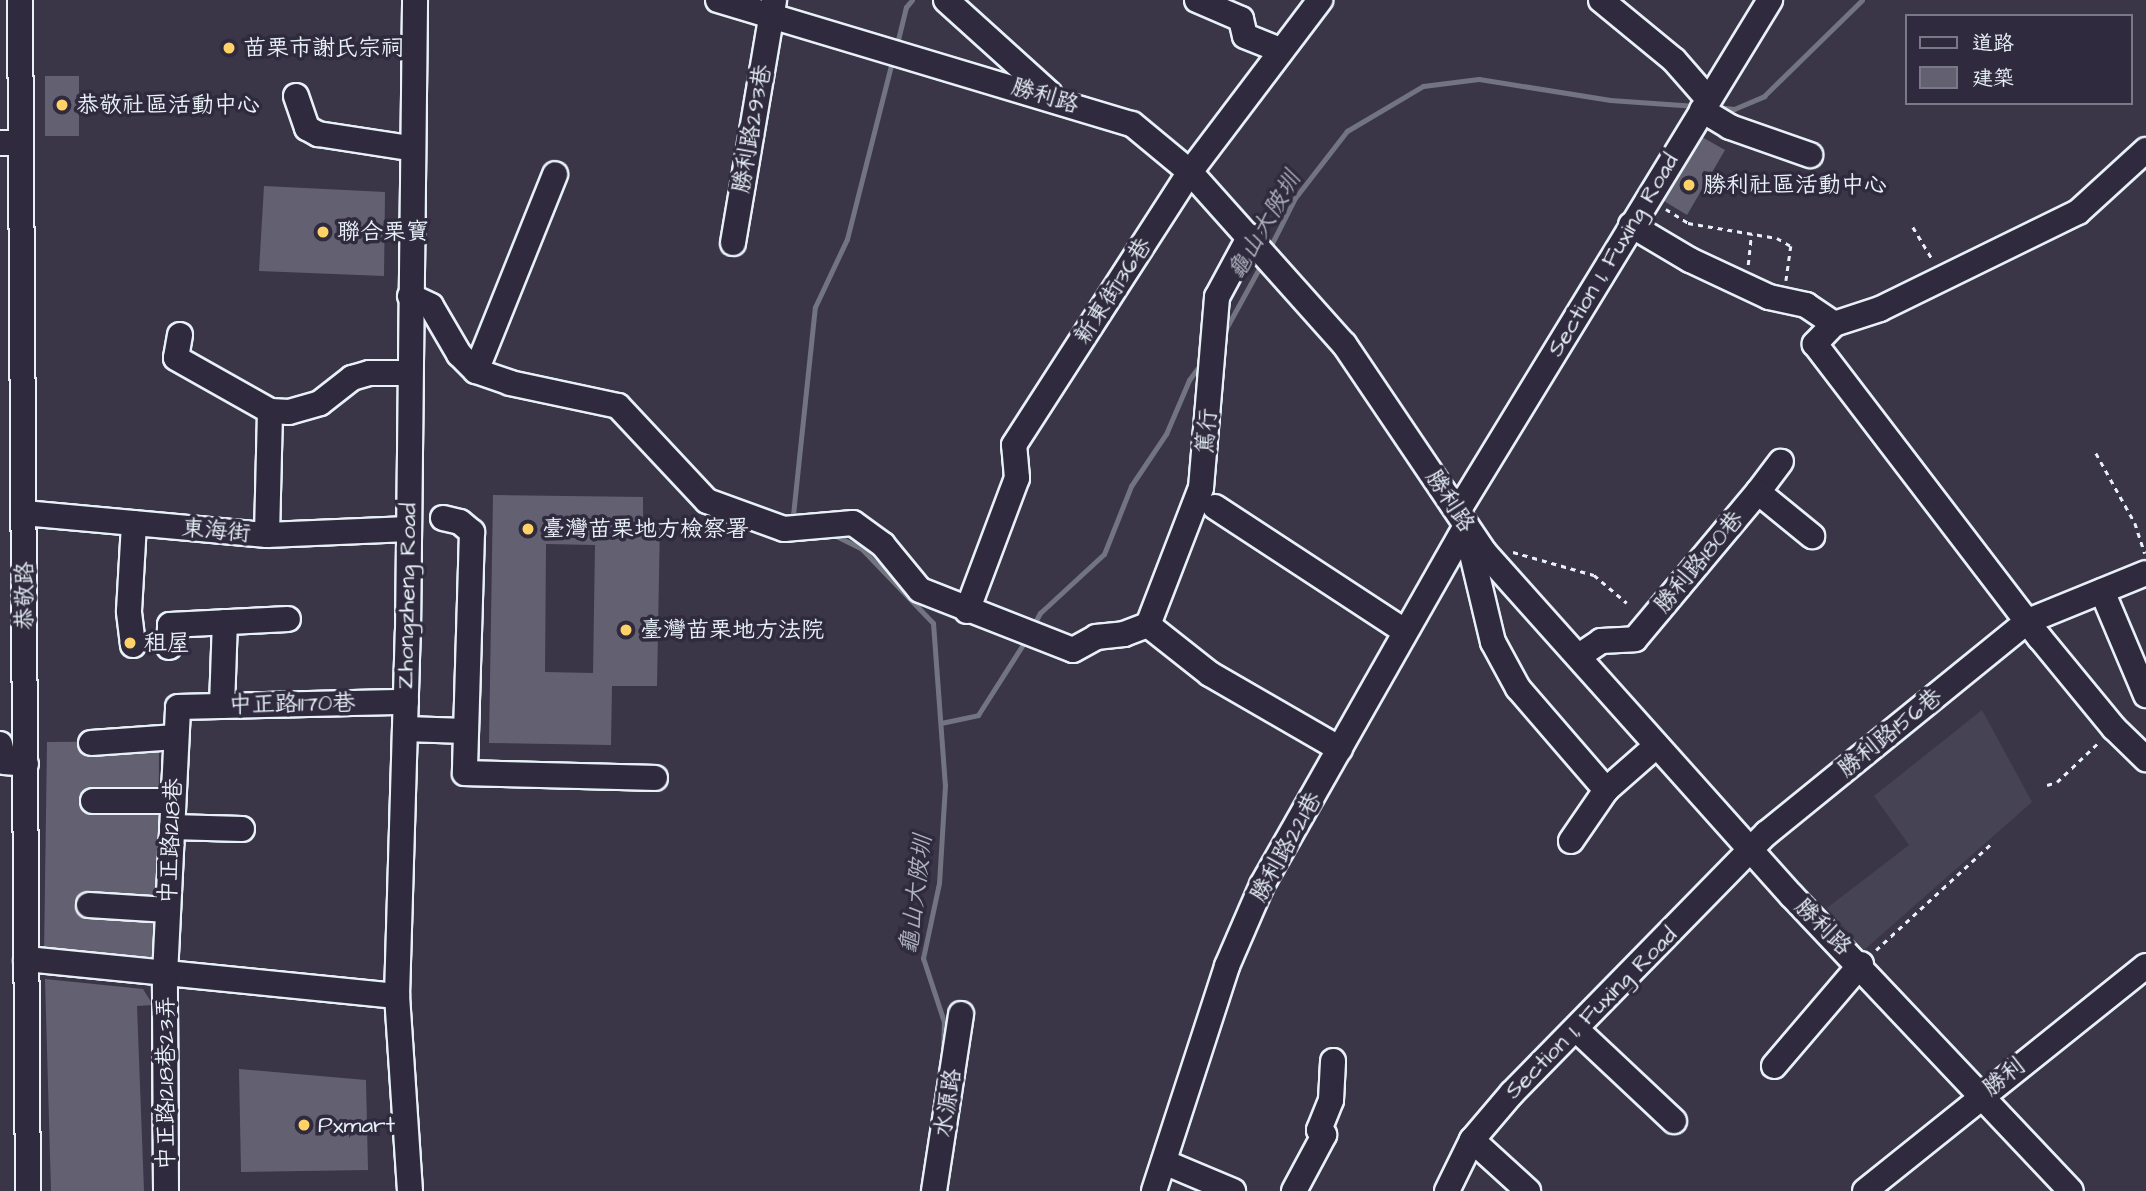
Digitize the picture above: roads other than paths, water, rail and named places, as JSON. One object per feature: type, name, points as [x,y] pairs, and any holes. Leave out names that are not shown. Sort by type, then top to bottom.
[{"type":"street","name":"恭敬路","points":[[20,0],[11,144],[24,513],[28,1191]]},
{"type":"street","name":"Zhongzheng Road","points":[[410,1191],[397,996],[406,702],[410,148],[415,0]]},
{"type":"street","name":"勝利路","points":[[718,0],[773,7],[895,50],[1132,124],[1190,172],[1344,344],[1467,526],[1656,746],[1753,848],[1791,895],[1861,964],[2071,1191]]},
{"type":"street","points":[[946,0],[1056,100]]},
{"type":"street","points":[[1197,0],[1241,19],[1245,36],[1280,50]]},
{"type":"street","name":"新東街136巷","points":[[967,611],[1017,478],[1014,445],[1190,172],[1320,0]]},
{"type":"street","points":[[1601,0],[1674,60],[1705,105],[1730,127],[1810,155]]},
{"type":"street","name":"Section 1, Fuxing Road","points":[[1467,526],[1631,225],[1770,0]]},
{"type":"street","name":"勝利路293巷","points":[[733,243],[773,7]]},
{"type":"street","points":[[296,96],[307,128],[318,134],[410,148]]},
{"type":"street","points":[[2146,150],[2078,212],[1880,309],[1834,324],[1815,344],[2028,621],[2114,728],[2146,759]]},
{"type":"street","points":[[476,371],[555,174]]},
{"type":"street","points":[[1631,225],[1745,285],[1782,300],[1806,305],[1834,324]]},
{"type":"street","name":"篤行","points":[[1148,625],[1201,488],[1217,297],[1250,236]]},
{"type":"street","points":[[410,296],[431,306],[459,354],[476,371],[510,383],[618,406],[707,500],[784,529],[853,523],[883,545],[920,590],[967,611],[1073,650],[1096,637],[1124,635],[1148,625],[1210,674],[1340,749]]},
{"type":"street","points":[[180,335],[176,358],[270,411],[289,412],[320,403],[352,378],[369,373],[409,373]]},
{"type":"street","points":[[267,535],[270,411]]},
{"type":"street","points":[[1758,492],[1781,461]]},
{"type":"street","name":"勝利路180巷","points":[[1579,656],[1601,641],[1635,639],[1758,492],[1812,536]]},
{"type":"street","points":[[1215,507],[1404,630]]},
{"type":"street","name":"東海街","points":[[24,513],[267,535],[409,529]]},
{"type":"street","points":[[443,518],[460,522],[472,532],[465,773],[655,778]]},
{"type":"street","points":[[133,645],[128,611],[134,523]]},
{"type":"street","points":[[1467,526],[1493,642],[1518,688],[1606,790]]},
{"type":"street","name":"勝利路221巷","points":[[1154,1191],[1227,966],[1262,885],[1404,630],[1467,526]]},
{"type":"street","name":"勝利路156巷","points":[[1753,848],[2028,621],[2146,573]]},
{"type":"street","points":[[2102,591],[2146,695]]},
{"type":"street","points":[[169,647],[170,625],[288,619]]},
{"type":"street","points":[[222,706],[225,622]]},
{"type":"street","name":"中正路1170巷","points":[[178,707],[406,702]]},
{"type":"street","name":"中正路1218巷","points":[[165,975],[178,707]]},
{"type":"street","points":[[405,729],[466,730]]},
{"type":"street","points":[[91,743],[176,737]]},
{"type":"street","points":[[0,744],[4,762],[26,764]]},
{"type":"street","points":[[1571,841],[1606,790],[1656,746]]},
{"type":"street","points":[[93,801],[173,801]]},
{"type":"street","points":[[172,827],[242,829]]},
{"type":"street","name":"Section 1, Fuxing Road","points":[[1447,1191],[1472,1140],[1512,1093],[1577,1030],[1753,848]]},
{"type":"street","points":[[89,905],[168,909]]},
{"type":"street","points":[[26,959],[165,975],[397,996]]},
{"type":"street","points":[[1774,1066],[1861,964]]},
{"type":"street","name":"勝利","points":[[1865,1191],[1982,1094],[2146,966]]},
{"type":"street","name":"中正路1218巷23弄","points":[[165,975],[166,1191]]},
{"type":"street","name":"水源路","points":[[934,1191],[961,1014]]},
{"type":"street","points":[[1577,1030],[1674,1121]]},
{"type":"street","points":[[1294,1191],[1324,1135],[1319,1130],[1331,1100],[1333,1061]]},
{"type":"street","points":[[1472,1140],[1528,1191]]},
{"type":"street","points":[[1164,1162],[1233,1191]]},
{"type":"waterway","name":"龜山大陂圳","points":[[896,48],[906,7],[912,0]]},
{"type":"waterway","name":"龜山大陂圳","points":[[1717,107],[1734,109],[1764,96],[1862,0]]},
{"type":"waterway","name":"龜山大陂圳","points":[[800,518],[793,515],[815,307],[847,239],[892,61]]},
{"type":"waterway","name":"龜山大陂圳","points":[[1268,251],[1295,198],[1347,131],[1423,86],[1479,79],[1610,100],[1696,106]]},
{"type":"waterway","name":"龜山大陂圳","points":[[1223,334],[1262,263]]},
{"type":"waterway","name":"龜山大陂圳","points":[[1033,626],[1040,613],[1104,554],[1131,486],[1166,434],[1189,380],[1203,361]]},
{"type":"waterway","name":"龜山大陂圳","points":[[834,535],[861,548],[933,623],[945,785],[939,883],[923,958],[944,1022],[943,1054]]},
{"type":"waterway","name":"龜山大陂圳","points":[[941,723],[978,715],[1027,638]]},
{"type":"place","name":"苗栗市謝氏宗祠","points":[[229,48]]},
{"type":"place","name":"恭敬社區活動中心","points":[[62,105]]},
{"type":"place","name":"勝利社區活動中心","points":[[1689,185]]},
{"type":"place","name":"聯合栗寶","points":[[323,232]]},
{"type":"place","name":"臺灣苗栗地方檢察署","points":[[528,529]]},
{"type":"place","name":"臺灣苗栗地方法院","points":[[626,630]]},
{"type":"place","name":"租屋","points":[[130,643]]},
{"type":"place","name":"Pxmart","points":[[304,1125]]}]
